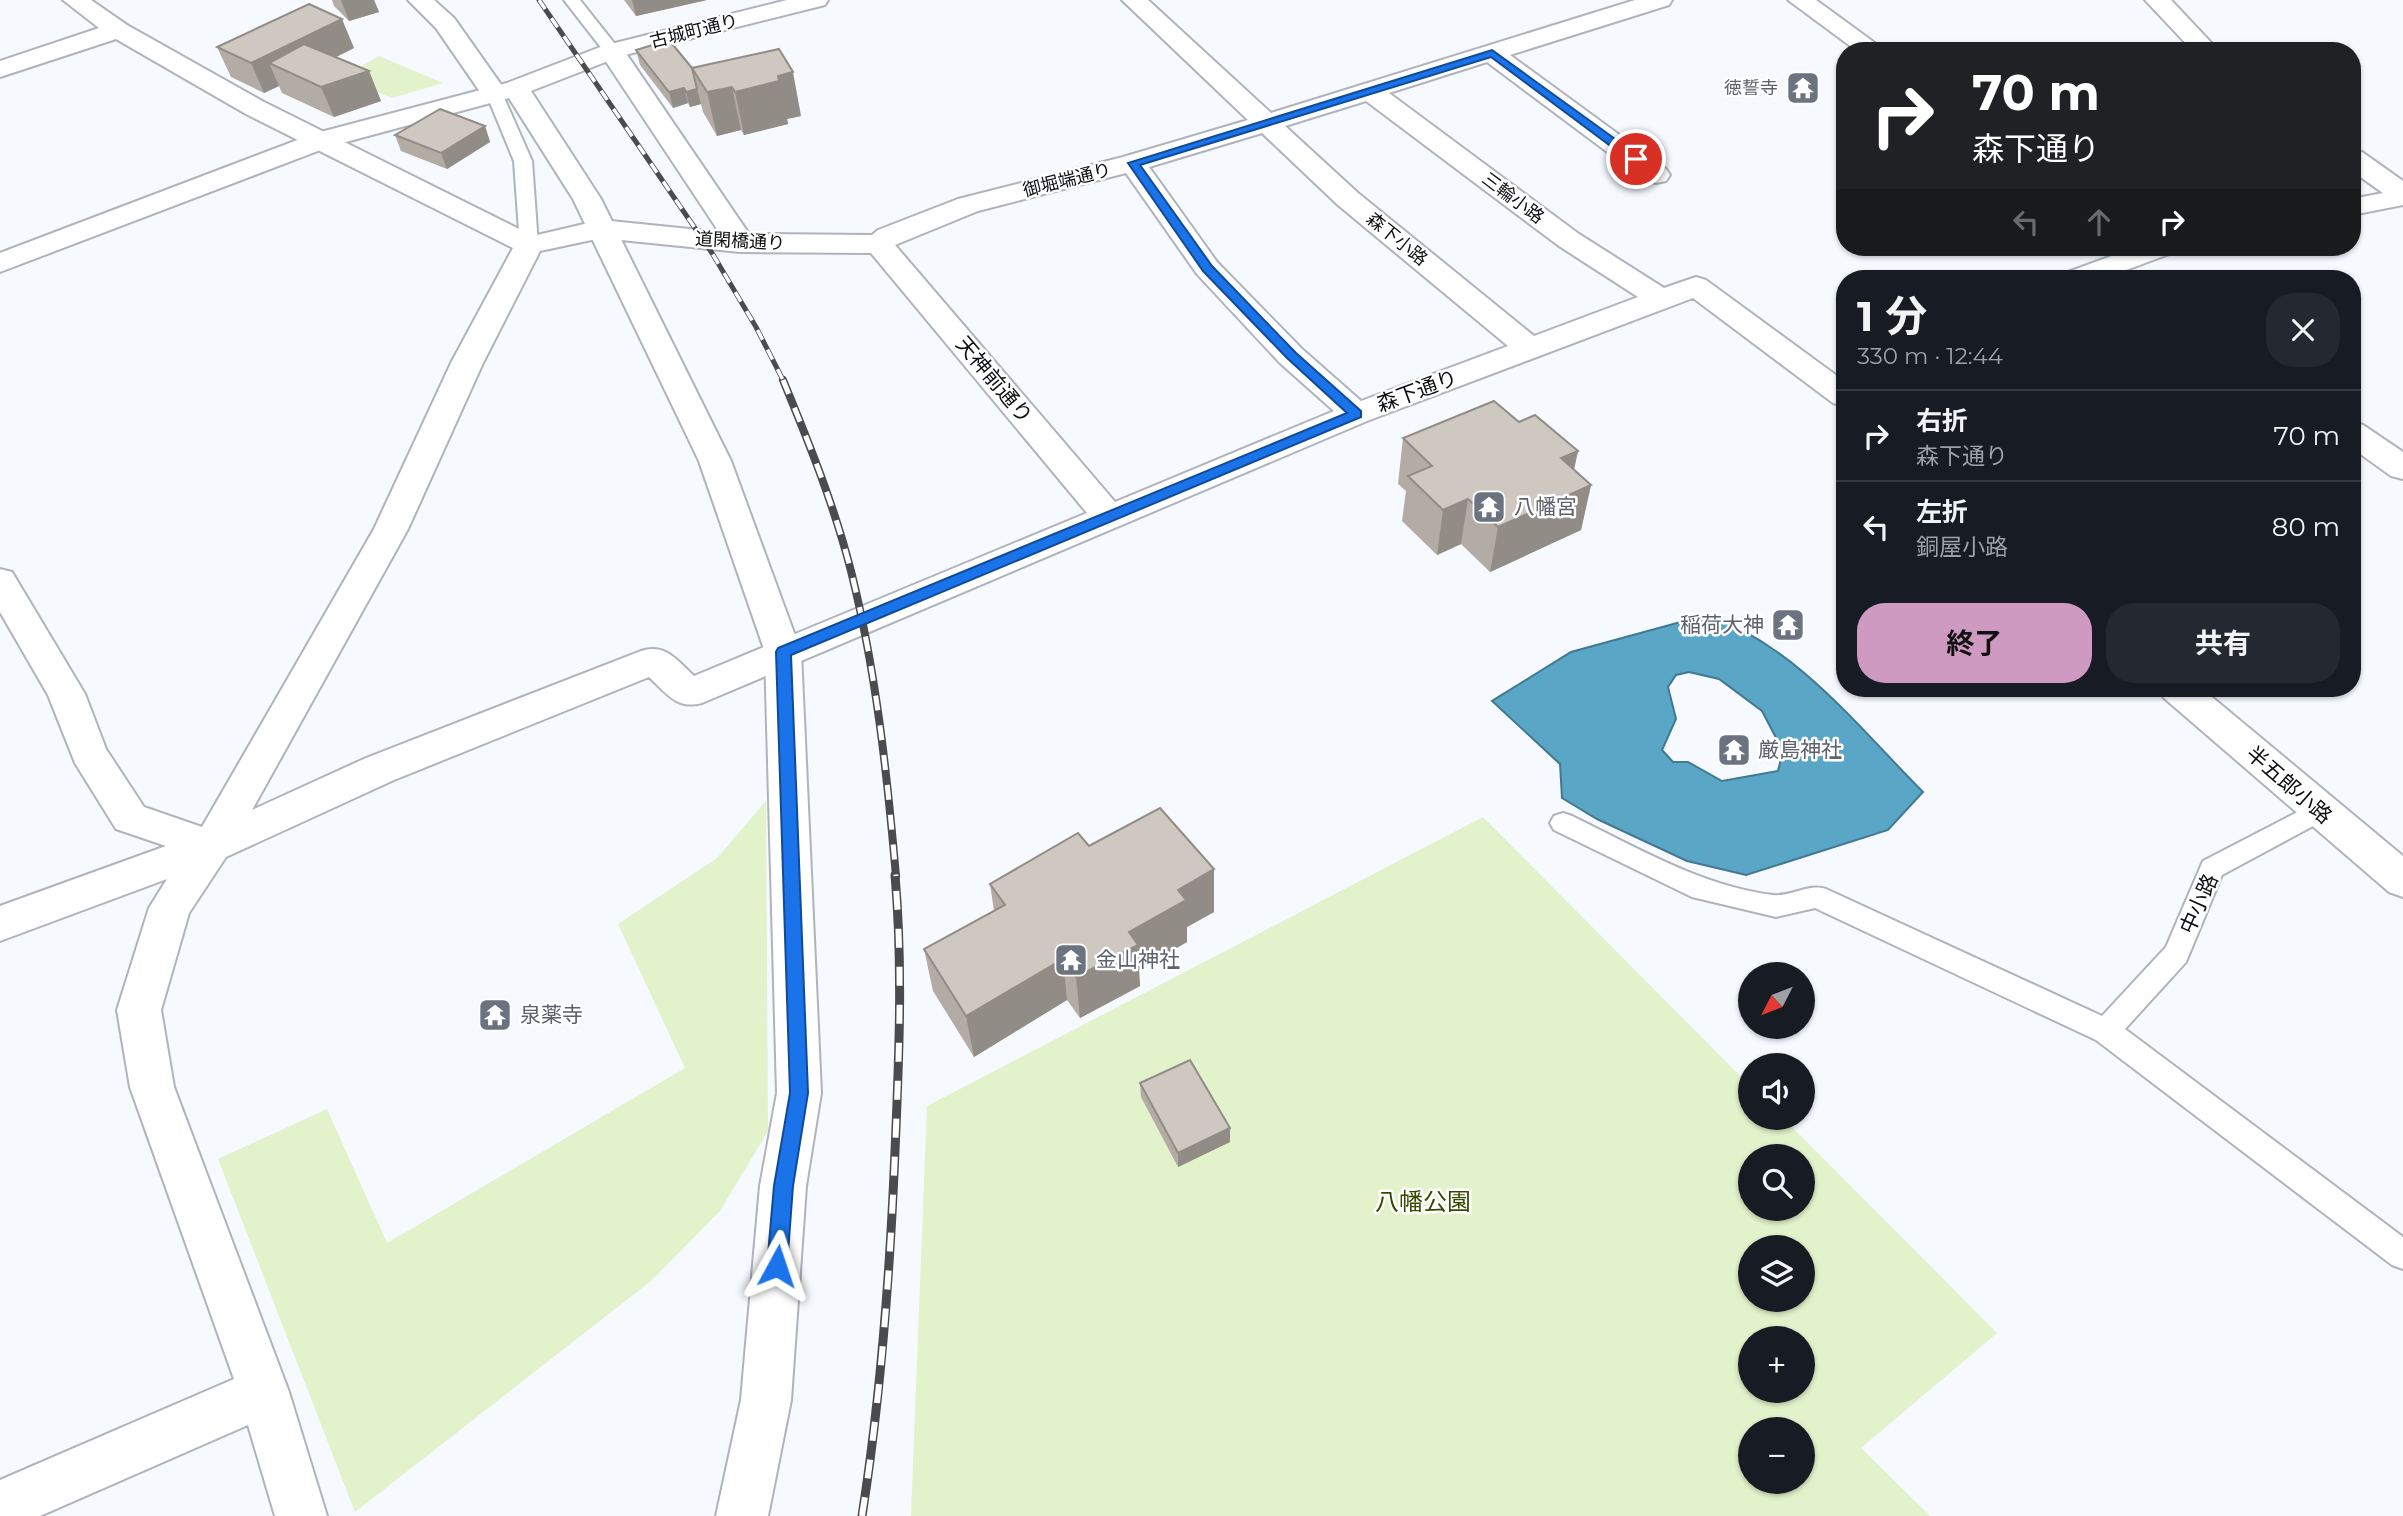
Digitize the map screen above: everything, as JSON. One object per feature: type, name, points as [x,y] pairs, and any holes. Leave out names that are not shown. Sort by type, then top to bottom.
[{"type":"street","points":[[75,0],[118,30],[256,108],[529,245],[467,363],[391,528],[212,846],[170,908],[139,1010],[152,1087],[264,1392],[301,1516]]},
{"type":"street","points":[[420,0],[445,23],[505,91],[587,199],[715,461],[783,652],[799,1093],[783,1186],[766,1400],[742,1516]]},
{"type":"street","name":"古城町通り","points":[[0,263],[322,140],[505,91],[612,51],[816,0]]},
{"type":"street","name":"森下小路","points":[[1134,0],[1348,199],[1531,349]]},
{"type":"street","name":"御堀端通り","points":[[879,244],[888,236],[968,205],[1133,163],[1268,124],[1660,0]]},
{"type":"street","points":[[1800,0],[1861,42]]},
{"type":"street","points":[[2157,0],[2198,42]]},
{"type":"street","points":[[0,69],[118,30]]},
{"type":"street","points":[[612,51],[740,243]]},
{"type":"street","points":[[1492,54],[1656,175]]},
{"type":"street","name":"三輪小路","points":[[1371,92],[1569,240],[1660,298]]},
{"type":"street","points":[[1133,163],[1207,268],[1291,356],[1356,414]]},
{"type":"street","points":[[2361,165],[2403,196]]},
{"type":"street","points":[[2361,205],[2403,196]]},
{"type":"street","name":"道閑橋通り","points":[[529,245],[601,229],[740,243],[879,244]]},
{"type":"street","name":"天神前通り","points":[[879,244],[1108,516]]},
{"type":"street","points":[[2104,270],[2129,262]]},
{"type":"street","name":"森下通り","points":[[212,846],[380,769],[654,660],[689,693],[1356,414],[1696,286],[1836,380]]},
{"type":"street","points":[[2361,438],[2403,468]]},
{"type":"street","points":[[0,582],[66,694],[89,753],[130,818],[212,846]]},
{"type":"street","name":"半五郎小路","points":[[2187,697],[2403,880]]},
{"type":"street","points":[[0,924],[212,846]]},
{"type":"street","points":[[0,1507],[264,1392]]},
{"type":"lane","points":[[572,0],[612,51]]},
{"type":"lane","points":[[505,91],[523,161],[529,245]]},
{"type":"lane","name":"中小路","points":[[2106,1031],[2177,954],[2212,868],[2319,811]]},
{"type":"lane","points":[[1563,823],[1692,886],[1776,906],[1817,897],[2106,1031],[2403,1255]]},
{"type":"green space","points":[[379,56],[443,83],[392,98],[343,77]]},
{"type":"green space","points":[[766,801],[768,1131],[720,1211],[651,1281],[355,1512],[218,1159],[327,1109],[387,1243],[685,1068],[618,924],[717,858]]},
{"type":"green space","name":"八幡公園","points":[[1483,817],[1738,1074],[1738,1130],[1795,1130],[1809,1144],[1738,1144],[1738,1221],[1815,1221],[1815,1150],[1997,1333],[1861,1448],[1930,1516],[911,1516],[927,1106]]},
{"type":"water","points":[[1706,615],[1738,628],[1797,667],[1824,690],[1923,792],[1888,830],[1746,875],[1687,861],[1597,819],[1562,798],[1560,764],[1492,701],[1571,652]],"holes":[[[1689,672],[1719,679],[1762,711],[1783,751],[1778,771],[1722,781],[1688,762],[1673,762],[1662,750],[1676,719],[1668,687],[1676,675]]]},
{"type":"building","points":[[309,4],[342,19],[251,63],[217,47]]},
{"type":"building","points":[[669,40],[692,68],[697,89],[686,92],[684,88],[669,92],[636,50]]},
{"type":"building","points":[[304,44],[369,71],[321,87],[269,63]]},
{"type":"building","points":[[779,49],[793,72],[778,76],[779,81],[735,92],[732,87],[707,92],[692,68]]},
{"type":"building","points":[[440,109],[485,126],[441,153],[395,135]]},
{"type":"building","points":[[1494,401],[1519,422],[1535,415],[1578,451],[1561,458],[1591,485],[1498,527],[1468,499],[1443,510],[1408,476],[1432,466],[1403,438]]},
{"type":"building","points":[[1160,808],[1214,869],[1178,890],[1186,900],[1129,932],[1138,945],[1076,977],[1063,959],[966,1016],[924,949],[1005,905],[990,884],[1078,833],[1089,846]]},
{"type":"building","points":[[1190,1060],[1230,1128],[1178,1153],[1140,1083]]},
{"type":"railway","points":[[539,0],[712,253],[756,327],[783,380]]},
{"type":"railway","points":[[783,380],[829,498],[860,609],[880,722],[896,876]]},
{"type":"railway","points":[[862,1516],[879,1380],[893,1197],[900,1013],[895,875]]},
{"type":"place","name":"徳誓寺","points":[[1803,88]]},
{"type":"place","name":"八幡宮","points":[[1489,507]]},
{"type":"place","name":"稲荷大神","points":[[1788,625]]},
{"type":"place","name":"厳島神社","points":[[1734,750]]},
{"type":"place","name":"金山神社","points":[[1071,960]]},
{"type":"place","name":"泉薬寺","points":[[495,1015]]},
{"type":"route","points":[[777,1266],[783,1186],[799,1093],[783,652],[1356,414],[1291,356],[1207,268],[1133,163],[1492,54],[1636,159]]}]
